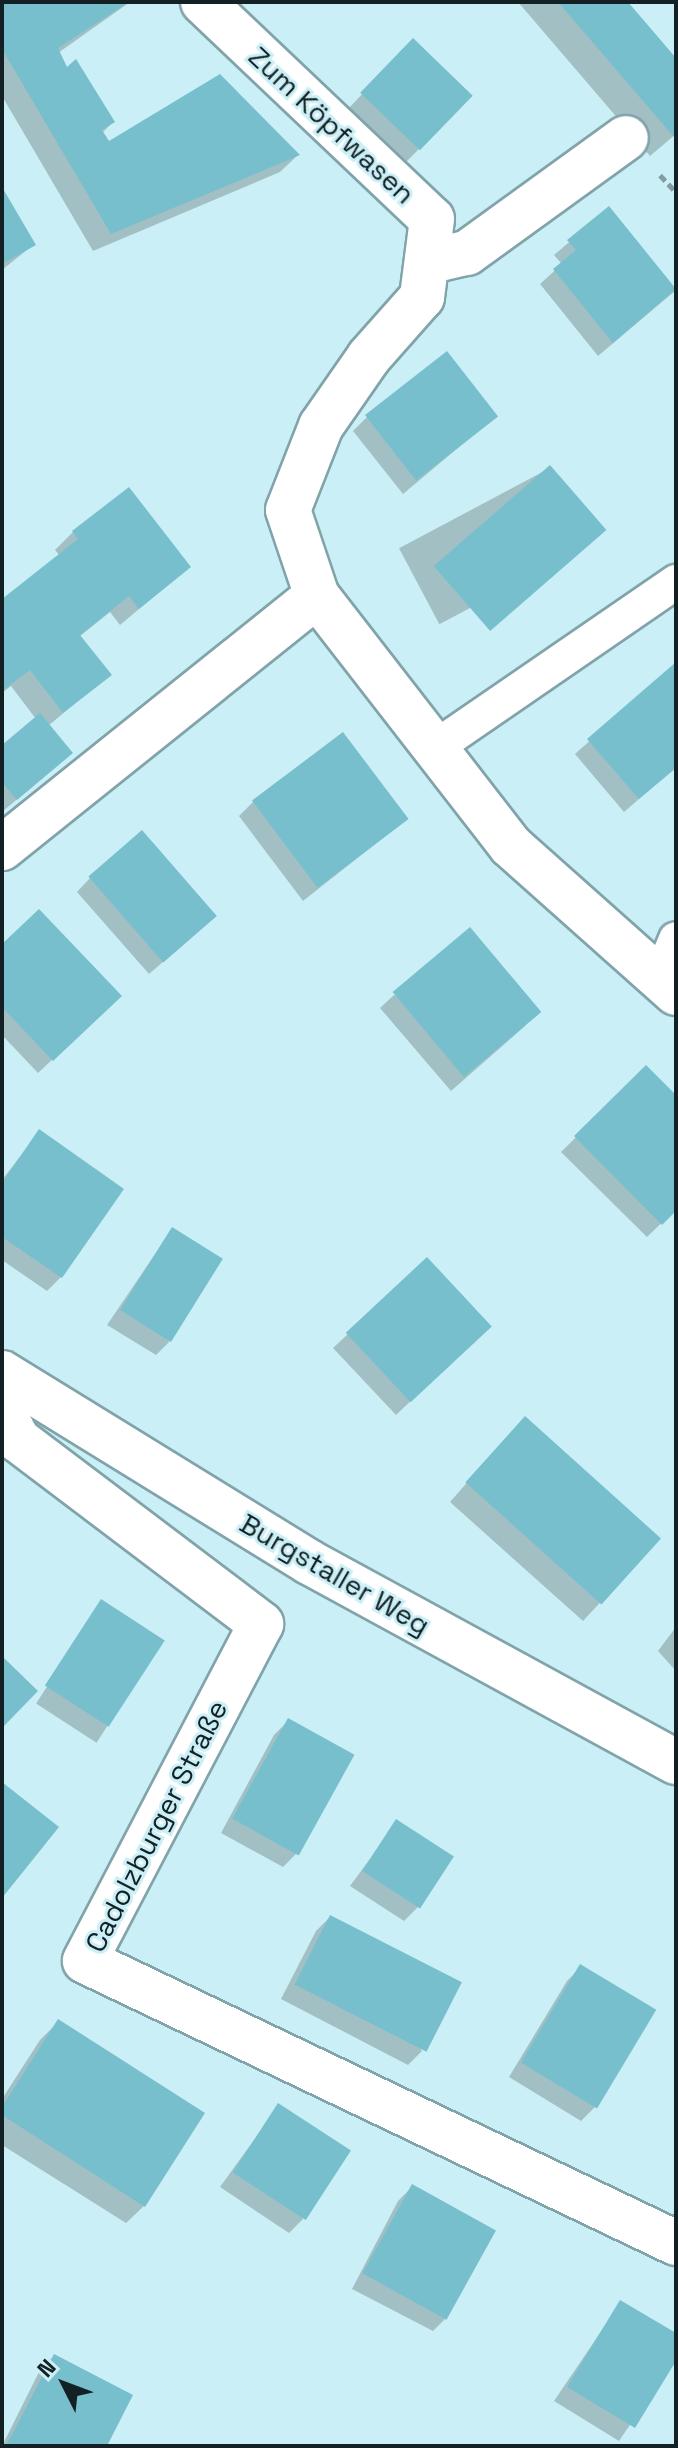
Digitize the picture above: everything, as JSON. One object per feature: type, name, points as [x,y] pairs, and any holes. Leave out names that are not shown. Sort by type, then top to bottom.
[{"type":"street","name":"Zum Köpfwasen","points":[[203,2],[432,219],[431,261],[422,297],[369,357],[321,426],[288,510],[317,596],[511,846],[668,986]]},
{"type":"street","points":[[431,261],[467,253],[626,138]]},
{"type":"street","points":[[2,848],[317,596]]},
{"type":"street","name":"Burgstaller Weg","points":[[2,1373],[309,1562],[676,1762]]},
{"type":"street","name":"Cadolzburger Straße","points":[[2,1410],[18,1440],[261,1624],[85,1961],[676,2243]]},
{"type":"lane","points":[[433,749],[676,582]]},
{"type":"lane","name":"Zum Köpfwasen","points":[[668,986],[676,939]]},
{"type":"building","points":[[2,2],[129,2],[58,48],[67,67],[76,59],[115,122],[102,130],[109,141],[220,74],[300,155],[111,234],[2,49]]},
{"type":"building","points":[[558,2],[628,2],[676,58],[676,133],[673,136]]},
{"type":"building","points":[[413,38],[473,96],[420,150],[360,93]]},
{"type":"building","points":[[2,187],[36,245],[2,264]]},
{"type":"building","points":[[609,206],[676,289],[613,343],[553,269],[576,250],[567,240]]},
{"type":"building","points":[[447,351],[498,416],[416,480],[365,415]]},
{"type":"building","points":[[550,465],[606,530],[490,631],[434,566]]},
{"type":"building","points":[[129,487],[191,567],[139,609],[129,596],[80,635],[112,675],[63,713],[30,670],[2,691],[2,599],[78,539],[72,531]]},
{"type":"building","points":[[676,662],[676,768],[639,799],[587,739]]},
{"type":"building","points":[[40,713],[73,753],[17,800],[2,782],[2,745]]},
{"type":"building","points":[[343,732],[409,819],[318,888],[252,801]]},
{"type":"building","points":[[142,830],[217,916],[163,963],[88,877]]},
{"type":"building","points":[[39,909],[122,996],[53,1061],[2,1007],[2,944]]},
{"type":"building","points":[[470,927],[541,1012],[464,1077],[393,992]]},
{"type":"building","points":[[646,1065],[676,1095],[676,1211],[662,1225],[574,1136]]},
{"type":"building","points":[[39,1129],[124,1189],[62,1278],[2,1237],[2,1183]]},
{"type":"building","points":[[172,1227],[223,1259],[171,1342],[120,1310]]},
{"type":"building","points":[[427,1257],[492,1326],[411,1402],[346,1333]]},
{"type":"building","points":[[525,1416],[661,1538],[601,1605],[465,1482]]},
{"type":"building","points":[[101,1599],[165,1640],[109,1727],[45,1685]]},
{"type":"building","points":[[2,1656],[38,1691],[2,1728]]},
{"type":"building","points":[[288,1718],[354,1755],[299,1855],[232,1819]]},
{"type":"building","points":[[2,1782],[59,1827],[2,1898]]},
{"type":"building","points":[[396,1819],[454,1857],[420,1909],[362,1871]]},
{"type":"building","points":[[330,1915],[462,1982],[426,2052],[295,1984]]},
{"type":"building","points":[[580,1964],[656,2010],[597,2108],[521,2063]]},
{"type":"building","points":[[58,2019],[205,2113],[145,2207],[2,2115],[2,2107]]},
{"type":"building","points":[[278,2103],[351,2150],[306,2220],[233,2173]]},
{"type":"building","points":[[412,2184],[496,2231],[447,2320],[363,2273]]},
{"type":"building","points":[[620,2300],[676,2333],[676,2361],[635,2428],[567,2387]]},
{"type":"building","points":[[54,2354],[133,2395],[107,2446],[6,2446]]}]
